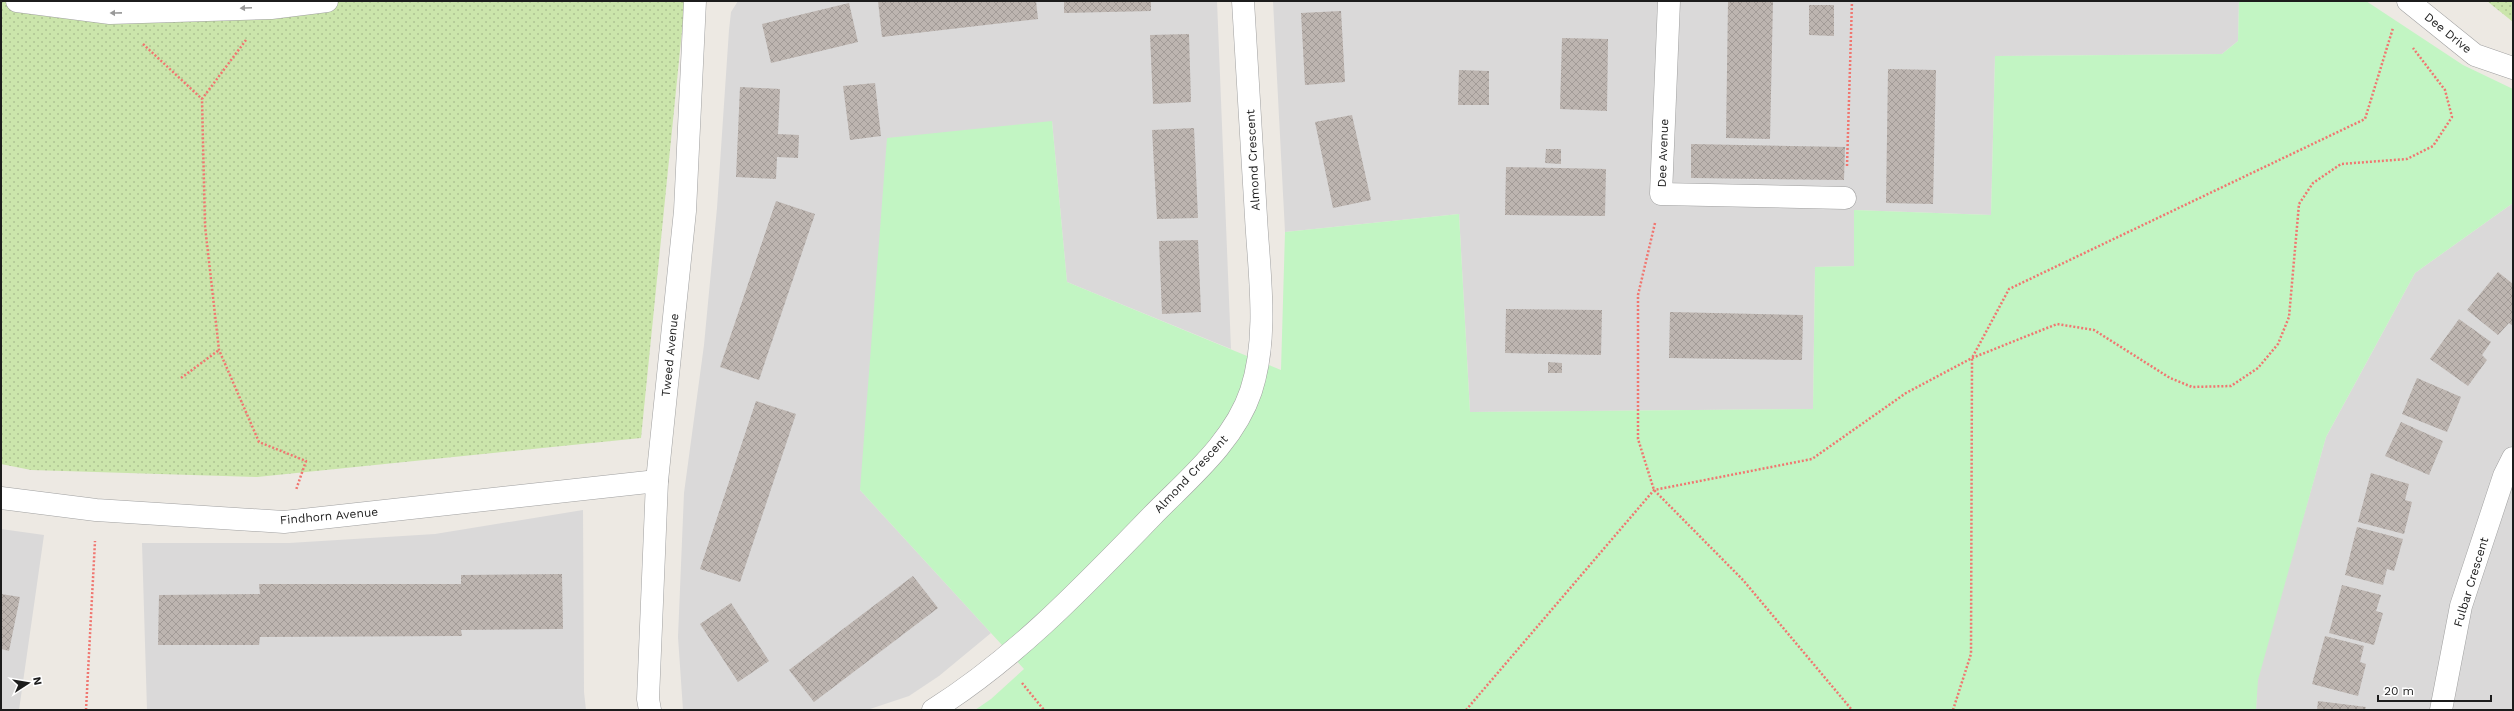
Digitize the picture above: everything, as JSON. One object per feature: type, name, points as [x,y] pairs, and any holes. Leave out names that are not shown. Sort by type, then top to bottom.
[{"type":"street","points":[[17,1],[110,13],[271,8],[326,1]]},
{"type":"street","name":"Tweed Avenue","points":[[650,710],[649,676],[658,481],[685,212],[695,1]]},
{"type":"street","name":"Almond Crescent","points":[[932,710],[1004,661],[1110,560],[1221,445],[1241,415],[1251,391],[1259,354],[1261,301],[1243,1]]},
{"type":"street","name":"Dee Avenue","points":[[1669,1],[1661,194],[1845,198]]},
{"type":"street","name":"Dee Drive","points":[[2408,1],[2475,55],[2513,68]]},
{"type":"street","name":"Fulbar Crescent","points":[[2440,710],[2461,606],[2504,476],[2513,458]]},
{"type":"street","name":"Findhorn Avenue","points":[[1,498],[96,510],[284,522],[658,481]]},
{"type":"path","points":[[1845,198],[1852,1]]},
{"type":"path","points":[[271,8],[202,99],[205,226],[219,350],[259,442],[306,461],[284,522]]},
{"type":"path","points":[[110,13],[202,99]]},
{"type":"path","points":[[1953,710],[1971,654],[1972,358],[2009,289],[2365,119],[2394,23]]},
{"type":"path","points":[[1466,710],[1654,490],[1812,459],[1906,393],[1972,358],[2026,334],[2057,324],[2094,330],[2170,378],[2192,386],[2231,386],[2258,368],[2278,344],[2289,317],[2300,204],[2313,183],[2341,164],[2407,159],[2433,146],[2452,117],[2445,90],[2410,43]]},
{"type":"path","points":[[1661,194],[1638,295],[1638,439],[1654,490],[1743,580],[1852,710]]},
{"type":"path","points":[[181,378],[219,350]]},
{"type":"path","points":[[86,710],[96,510]]},
{"type":"path","points":[[1004,661],[1044,710]]},
{"type":"shaded area","points":[[738,1],[1217,1],[1231,349],[1067,282],[1052,121],[860,490],[991,633],[939,676],[909,696],[867,710],[683,710],[678,637],[684,493],[704,345],[717,208],[729,30],[731,12]]},
{"type":"shaded area","points":[[1273,1],[2239,1],[2238,41],[2222,54],[1995,56],[1991,215],[1854,210],[1854,266],[1815,267],[1813,409],[1470,412],[1459,214],[1285,232]]},
{"type":"shaded area","points":[[2513,203],[2513,710],[2256,710],[2257,680],[2326,437],[2415,273]]},
{"type":"shaded area","points":[[583,510],[584,692],[586,710],[147,710],[142,543],[289,543],[435,534]]},
{"type":"shaded area","points":[[1,529],[44,535],[19,710],[1,710]]},
{"type":"green space","points":[[1,1],[685,1],[641,438],[257,477],[31,470],[1,464]]},
{"type":"green space","points":[[2239,1],[2366,1],[2463,65],[2513,89],[2513,203],[2415,273],[2326,437],[2258,680],[2256,710],[975,710],[991,699],[1024,669],[860,490],[887,138],[1052,121],[1067,282],[1281,370],[1285,232],[1459,214],[1470,412],[1813,409],[1815,267],[1854,266],[1854,210],[1991,215],[1995,56],[2222,54],[2238,41]]},
{"type":"green space","points":[[2487,1],[2513,1],[2513,22]]},
{"type":"building","points":[[878,1],[1036,1],[1038,19],[882,37]]},
{"type":"building","points":[[1064,1],[1151,1],[1151,11],[1064,13]]},
{"type":"building","points":[[1728,1],[1773,1],[1770,139],[1726,138]]},
{"type":"building","points":[[849,3],[858,42],[771,63],[762,24]]},
{"type":"building","points":[[1809,5],[1834,5],[1834,36],[1809,35]]},
{"type":"building","points":[[1341,11],[1345,82],[1305,85],[1301,13]]},
{"type":"building","points":[[1189,34],[1191,102],[1153,104],[1150,35]]},
{"type":"building","points":[[1562,38],[1608,39],[1607,111],[1560,109]]},
{"type":"building","points":[[1888,69],[1936,70],[1933,204],[1886,203]]},
{"type":"building","points":[[1459,70],[1489,71],[1489,105],[1458,105]]},
{"type":"building","points":[[875,83],[881,136],[850,140],[843,86]]},
{"type":"building","points":[[740,87],[780,89],[778,134],[799,135],[798,158],[777,157],[776,179],[736,177]]},
{"type":"building","points":[[1352,115],[1371,200],[1333,208],[1315,122]]},
{"type":"building","points":[[1194,128],[1198,218],[1157,219],[1152,130]]},
{"type":"building","points":[[1691,144],[1845,147],[1844,180],[1691,178]]},
{"type":"building","points":[[1546,149],[1561,149],[1561,164],[1545,163]]},
{"type":"building","points":[[1506,167],[1606,169],[1605,216],[1505,215]]},
{"type":"building","points":[[776,201],[815,214],[759,380],[720,367]]},
{"type":"building","points":[[1198,240],[1201,312],[1162,314],[1159,241]]},
{"type":"building","points":[[2498,272],[2513,284],[2513,326],[2509,323],[2498,335],[2467,310]]},
{"type":"building","points":[[1506,309],[1602,310],[1601,355],[1505,353]]},
{"type":"building","points":[[1670,312],[1803,315],[1802,360],[1669,358]]},
{"type":"building","points":[[2459,319],[2491,342],[2482,355],[2487,360],[2468,386],[2430,359]]},
{"type":"building","points":[[1548,362],[1562,363],[1562,373],[1548,373]]},
{"type":"building","points":[[2417,378],[2461,397],[2447,432],[2402,414]]},
{"type":"building","points":[[756,401],[796,414],[740,582],[700,569]]},
{"type":"building","points":[[2401,422],[2443,441],[2429,475],[2385,456]]},
{"type":"building","points":[[2371,473],[2409,484],[2405,500],[2412,502],[2404,534],[2358,522]]},
{"type":"building","points":[[2357,527],[2403,539],[2394,571],[2387,569],[2383,585],[2345,575]]},
{"type":"building","points":[[562,574],[563,629],[461,630],[462,636],[260,637],[259,645],[158,645],[159,595],[260,594],[259,584],[461,584],[461,575]]},
{"type":"building","points":[[913,576],[938,608],[814,702],[789,670]]},
{"type":"building","points":[[2342,585],[2381,595],[2376,611],[2383,613],[2374,645],[2329,633]]},
{"type":"building","points":[[1,594],[20,597],[9,651],[1,649]]},
{"type":"building","points":[[731,603],[769,661],[738,682],[700,624]]},
{"type":"building","points":[[2325,636],[2364,646],[2360,662],[2366,664],[2358,696],[2312,684]]},
{"type":"building","points":[[2318,701],[2366,707],[2365,710],[2317,710]]}]
